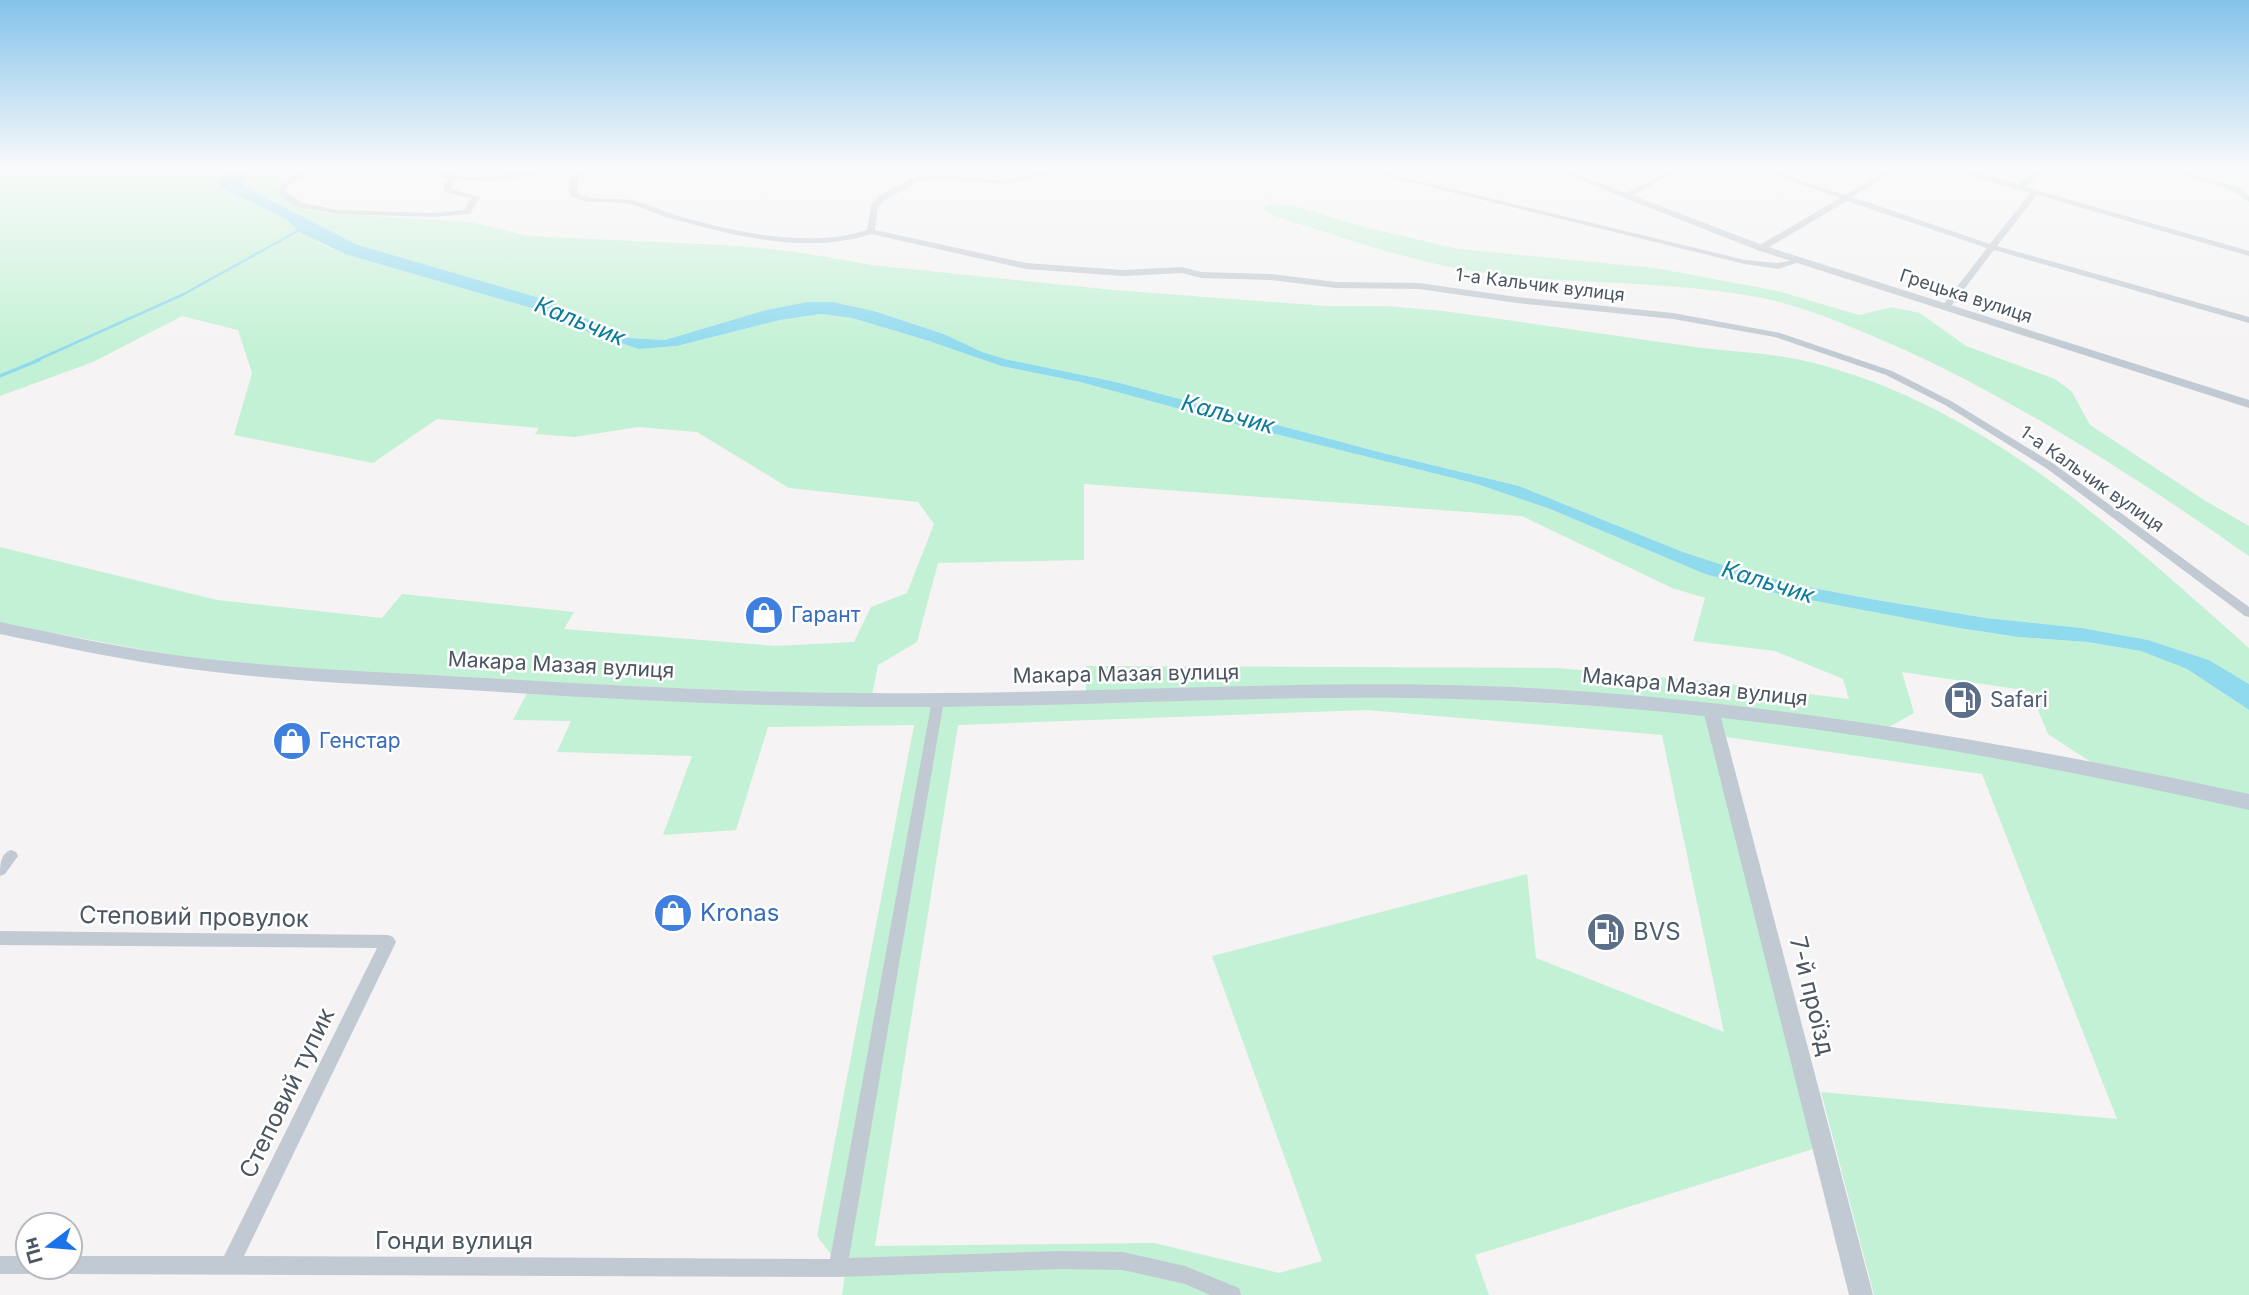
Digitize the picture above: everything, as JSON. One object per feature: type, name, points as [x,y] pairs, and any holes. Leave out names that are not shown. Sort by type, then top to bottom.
[{"type":"main road","name":"Макара Мазая вулиця","points":[[0,628],[121,653],[189,663],[286,673],[553,688],[809,699],[938,700],[1383,691],[1590,698],[1711,709],[1905,735],[2109,770],[2249,802]]},
{"type":"street","name":"1-а Кальчик вулиця","points":[[735,230],[832,241],[852,239],[871,231],[984,258],[1046,269],[1123,274],[1182,270],[1201,275],[1271,277],[1335,285],[1419,286],[1496,298],[1672,316],[1777,335],[1881,370],[1948,404],[2050,466],[2249,613]]},
{"type":"street","points":[[1615,230],[1745,262],[1778,266],[1799,261]]},
{"type":"street","name":"Грецька вулиця","points":[[1715,230],[1799,261],[2249,404]]},
{"type":"street","points":[[1761,248],[1792,230]]},
{"type":"street","points":[[1942,230],[2249,320]]},
{"type":"street","points":[[1945,307],[2005,230]]},
{"type":"street","points":[[2166,230],[2249,254]]},
{"type":"street","points":[[838,1268],[938,700]]},
{"type":"street","name":"7-й проїзд","points":[[1711,709],[1861,1295]]},
{"type":"street","points":[[0,870],[6,856]]},
{"type":"street","name":"Степовий провулок","points":[[0,938],[388,942]]},
{"type":"street","name":"Степовий тупик","points":[[229,1267],[388,942]]},
{"type":"street","name":"Гонди вулиця","points":[[84,1265],[838,1268],[1060,1260],[1123,1261],[1185,1275],[1232,1295]]},
{"type":"green space","points":[[0,230],[302,230],[321,244],[345,254],[538,310],[590,333],[639,349],[677,346],[780,320],[821,314],[852,318],[1001,366],[1080,382],[1477,484],[1550,509],[1705,574],[1959,628],[2018,637],[2087,642],[2141,651],[2187,669],[2249,710],[2249,797],[2091,762],[2048,734],[2030,691],[1902,672],[1914,713],[1887,728],[1589,695],[1086,693],[1086,666],[1558,668],[1704,681],[1849,699],[1843,679],[1775,651],[1693,641],[1705,598],[1672,588],[1522,516],[1084,484],[1084,560],[938,563],[917,642],[878,665],[872,695],[555,684],[290,668],[193,659],[0,623],[0,547],[217,600],[382,618],[402,594],[574,612],[564,629],[775,646],[854,642],[871,607],[907,593],[934,524],[918,502],[789,488],[697,432],[638,427],[575,437],[535,434],[539,428],[437,419],[373,463],[234,435],[252,373],[238,330],[182,316],[93,362],[0,396]]},
{"type":"green space","points":[[329,230],[506,230],[529,236],[742,246],[872,265],[1113,290],[1327,306],[1386,306],[1444,311],[1810,362],[1874,382],[1934,409],[1991,441],[2046,478],[2099,518],[2249,648],[2249,684],[2209,660],[2148,640],[2082,628],[1986,618],[1871,599],[1798,585],[1729,567],[1683,552],[1519,486],[1116,382],[1005,359],[982,352],[944,334],[874,311],[833,302],[807,302],[766,310],[665,340],[629,338],[543,299],[355,244]]},
{"type":"green space","points":[[1320,230],[1379,230],[1459,249],[1655,268],[1778,291],[1859,315],[1892,307],[1920,313],[1966,346],[2055,379],[2072,392],[2090,425],[2204,500],[2249,526],[2249,556],[2124,472],[1995,395],[1905,350],[1817,314],[1780,302],[1726,292],[1472,271],[1372,247]]},
{"type":"green space","points":[[528,691],[799,701],[1384,694],[1704,712],[1813,1149],[1475,1255],[1489,1295],[842,1295],[845,1273],[817,1236],[914,725],[768,727],[736,830],[663,835],[692,756],[557,752],[571,721],[513,720]],"holes":[[[1367,710],[1662,735],[1724,1032],[1536,958],[1527,874],[1212,956],[1322,1261],[1279,1273],[1154,1243],[875,1246],[958,725]]]},
{"type":"green space","points":[[1720,715],[1906,739],[2249,806],[2249,1295],[1874,1295],[1821,1092],[2117,1119],[1982,774],[1726,737]]},
{"type":"water","name":"Кальчик","points":[[298,230],[329,230],[355,244],[543,299],[629,338],[665,340],[766,310],[807,302],[833,302],[874,311],[944,334],[982,352],[1005,359],[1116,382],[1519,486],[1683,552],[1798,585],[1986,618],[2082,628],[2148,640],[2209,660],[2249,684],[2249,710],[2187,669],[2141,651],[2087,642],[2018,637],[1959,628],[1779,594],[1705,574],[1550,509],[1477,484],[1080,382],[1001,366],[852,318],[821,314],[780,320],[677,346],[639,349],[590,333],[538,310],[345,254]]},
{"type":"waterway","points":[[35,361],[184,294],[298,230]]},
{"type":"waterway","points":[[0,376],[39,360]]},
{"type":"place","name":"Гарант","points":[[764,615]]},
{"type":"place","name":"Safari","points":[[1963,700]]},
{"type":"place","name":"Генстар","points":[[292,741]]},
{"type":"place","name":"Kronas","points":[[673,913]]},
{"type":"place","name":"BVS","points":[[1606,932]]}]
